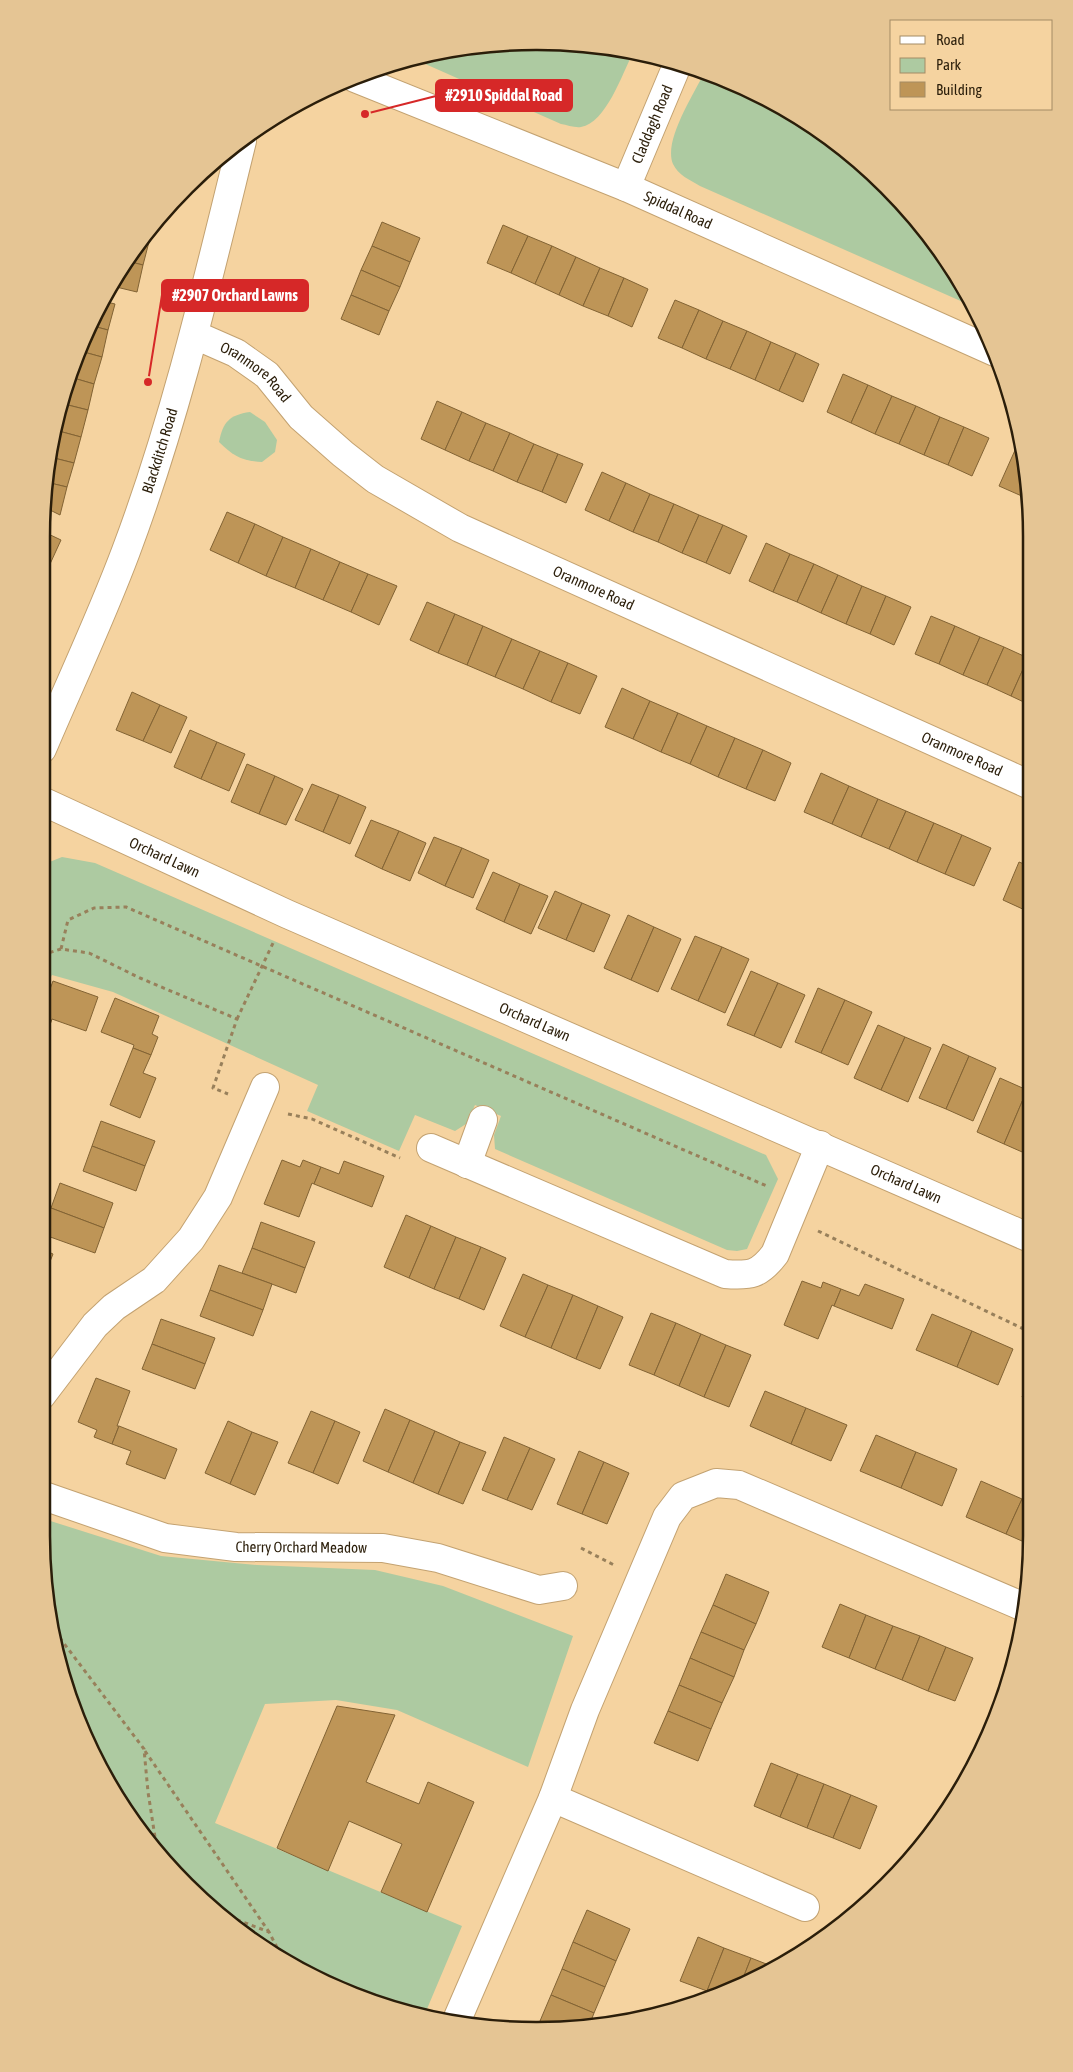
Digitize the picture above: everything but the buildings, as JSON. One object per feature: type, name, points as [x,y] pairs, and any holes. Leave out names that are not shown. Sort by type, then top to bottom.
[{"type":"street","name":"Claddagh Road","points":[[626,187],[675,71]]},
{"type":"street","name":"Spiddal Road","points":[[364,82],[626,187],[985,347]]},
{"type":"street","name":"Blackditch Road","points":[[50,730],[126,551],[155,468],[195,335],[239,151]]},
{"type":"street","name":"Oranmore Road","points":[[195,335],[236,353],[266,375],[301,417],[343,454],[375,478],[460,528],[1023,782]]},
{"type":"street","name":"Orchard Lawn","points":[[50,805],[287,914],[1023,1235]]},
{"type":"street","points":[[50,1384],[96,1325],[114,1306],[154,1280],[191,1239],[218,1197],[265,1087]]},
{"type":"street","points":[[467,1164],[483,1120]]},
{"type":"street","points":[[431,1148],[725,1274],[745,1276],[765,1267],[775,1254],[820,1145]]},
{"type":"street","points":[[459,2016],[553,1798],[585,1710],[667,1517],[684,1496],[716,1483],[740,1485],[1018,1604]]},
{"type":"street","name":"Cherry Orchard Meadow","points":[[50,1498],[166,1538],[236,1547],[383,1548],[438,1558],[539,1590],[563,1586]]},
{"type":"street","points":[[553,1798],[805,1907]]},
{"type":"path","points":[[61,949],[68,920],[94,908],[126,907],[797,1199]]},
{"type":"path","points":[[237,1019],[287,914]]},
{"type":"path","points":[[62,1640],[144,1749],[269,1932],[277,1947]]},
{"type":"path","points":[[144,1749],[148,1792],[156,1838]]},
{"type":"path","points":[[240,1921],[269,1932]]},
{"type":"green space","points":[[536,50],[600,54],[630,59],[606,107],[598,117],[590,124],[581,127],[561,124],[424,64],[473,54]]},
{"type":"green space","points":[[701,79],[752,100],[807,132],[833,151],[881,192],[922,240],[941,266],[963,302],[688,179],[675,168],[671,154],[672,143],[681,118]]},
{"type":"green space","points":[[250,412],[265,422],[277,440],[275,452],[262,462],[238,457],[219,442],[228,421],[237,415]]},
{"type":"green space","points":[[62,857],[95,863],[766,1155],[778,1179],[747,1249],[727,1250],[495,1149],[494,1135],[501,1116],[475,1105],[466,1124],[455,1131],[415,1115],[399,1151],[307,1111],[318,1085],[113,992],[52,975],[50,979],[50,862]]},
{"type":"green space","points":[[50,1521],[161,1556],[257,1565],[375,1570],[443,1586],[573,1636],[528,1767],[397,1710],[336,1700],[265,1704],[215,1823],[462,1926],[427,2009],[380,1996],[350,1985],[293,1957],[240,1921],[192,1880],[151,1832],[132,1806],[100,1751],[87,1722],[76,1692],[59,1630],[51,1567]]},
{"type":"place","name":"#2910 Spiddal Road","points":[[365,114]]},
{"type":"place","name":"#2907 Orchard Lawns","points":[[148,382]]}]
